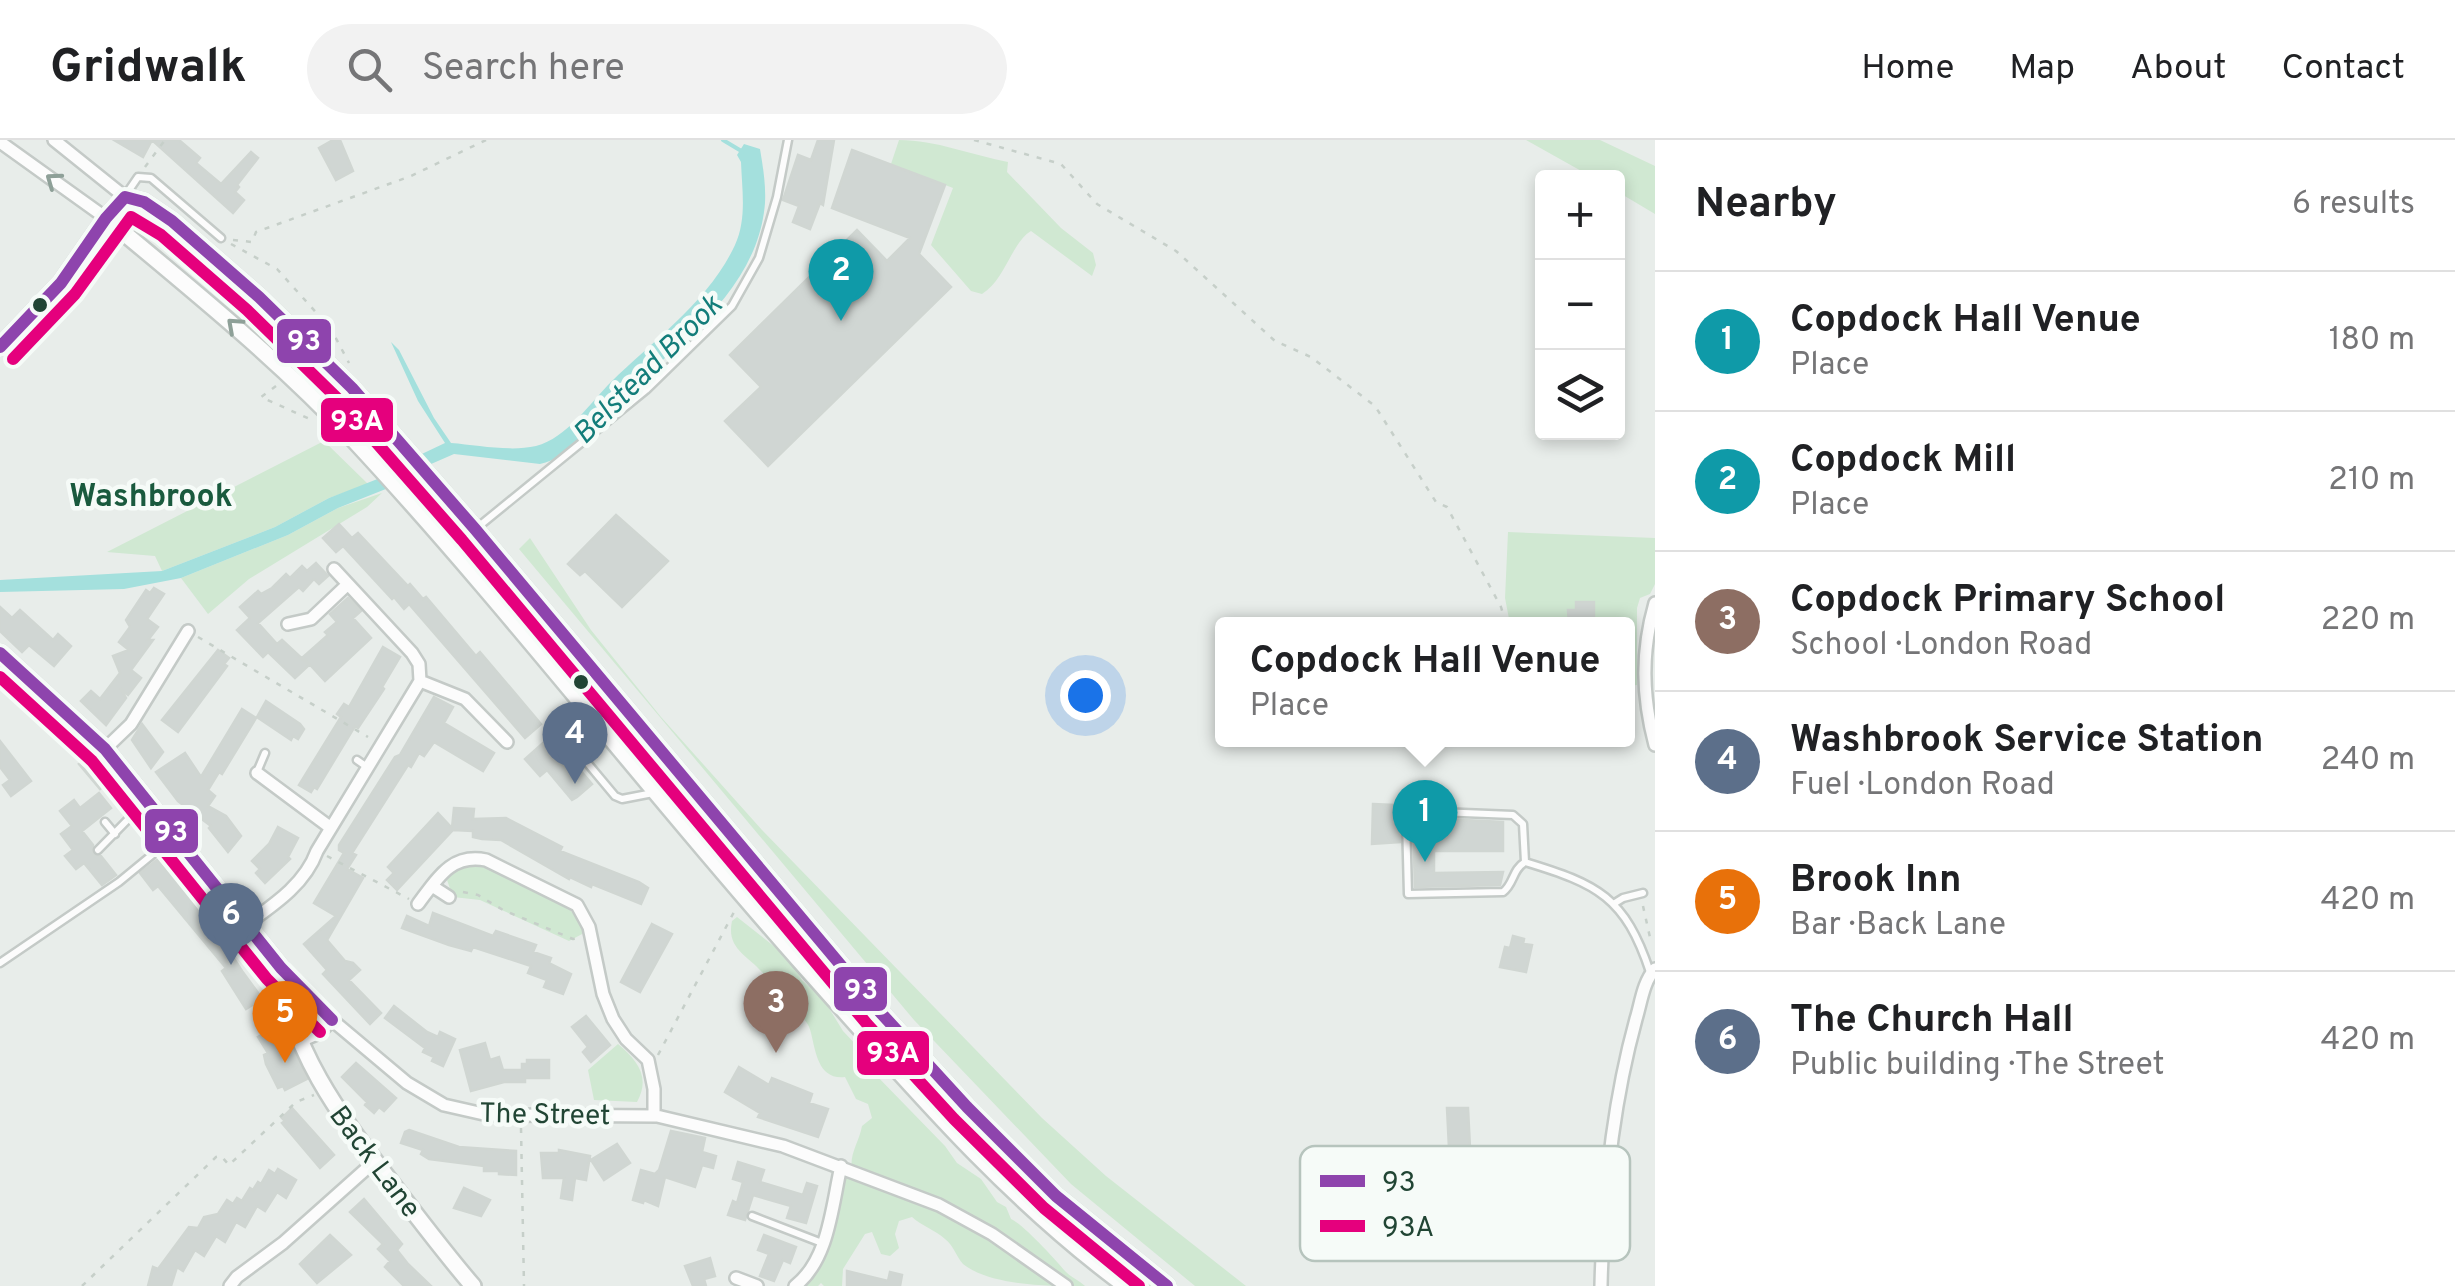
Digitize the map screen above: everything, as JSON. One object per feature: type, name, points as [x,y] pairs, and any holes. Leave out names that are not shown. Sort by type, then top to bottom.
[{"type":"street","points":[[54,140],[124,196],[144,202],[172,221],[352,388],[820,941],[967,1108],[1056,1196],[1168,1286]]},
{"type":"street","points":[[0,142],[106,218],[242,332],[352,438],[742,896],[970,1152],[1095,1264],[1126,1286]]},
{"type":"street","points":[[0,347],[61,283],[124,196]]},
{"type":"street","points":[[248,924],[310,870],[362,764],[381,744],[420,681],[419,664],[412,652],[334,569]]},
{"type":"street","points":[[288,624],[314,624],[348,584]]},
{"type":"street","points":[[1655,603],[1646,643],[1644,688],[1655,745]]},
{"type":"street","points":[[105,749],[131,724],[188,631]]},
{"type":"street","name":"The Street","points":[[0,653],[105,749],[281,968],[332,1020],[407,1084],[433,1100],[474,1113],[654,1116],[744,1134],[940,1204],[992,1234],[1066,1286]]},
{"type":"street","points":[[420,681],[465,699],[507,742]]},
{"type":"street","points":[[257,773],[331,828]]},
{"type":"street","points":[[418,904],[441,892],[454,861],[474,858],[486,860],[577,905],[591,936],[603,994],[614,1019],[648,1060],[654,1116]]},
{"type":"street","name":"Back Lane","points":[[281,968],[285,1000],[324,1090],[469,1285]]},
{"type":"street","points":[[1611,1146],[1630,1044],[1651,968]]},
{"type":"street","points":[[301,1041],[319,1033],[332,1020]]},
{"type":"street","points":[[230,1286],[374,1161]]},
{"type":"street","points":[[795,1286],[811,1270],[823,1244],[841,1166]]},
{"type":"street","points":[[1601,1286],[1602,1261]]},
{"type":"street","points":[[736,1278],[757,1286]]},
{"type":"lane","points":[[450,550],[646,390],[732,306],[759,258],[778,197],[788,140]]},
{"type":"lane","points":[[124,196],[138,177],[156,181],[221,238]]},
{"type":"lane","points":[[580,703],[571,720],[569,741],[615,796],[622,799],[655,793]]},
{"type":"lane","points":[[257,773],[266,753]]},
{"type":"lane","points":[[98,850],[148,800]]},
{"type":"lane","points":[[1526,862],[1523,824],[1513,815],[1414,811],[1406,819],[1408,894],[1502,892],[1516,867],[1526,862],[1566,874],[1615,903],[1651,968]]},
{"type":"lane","points":[[106,822],[115,834]]},
{"type":"lane","points":[[0,963],[106,891],[176,835]]},
{"type":"lane","points":[[1615,903],[1641,894]]},
{"type":"lane","points":[[752,1216],[823,1244]]},
{"type":"path","points":[[138,177],[164,140]]},
{"type":"path","points":[[221,238],[252,242],[256,232],[411,176],[486,140]]},
{"type":"path","points":[[974,140],[1061,164],[1097,204],[1176,252],[1275,341],[1311,357],[1375,406],[1436,502],[1447,507],[1504,617]]},
{"type":"path","points":[[221,238],[277,269],[331,329],[355,374]]},
{"type":"path","points":[[276,386],[261,397],[322,424]]},
{"type":"path","points":[[188,631],[381,744]]},
{"type":"path","points":[[317,851],[418,904]]},
{"type":"path","points":[[441,892],[478,895],[574,940],[591,936]]},
{"type":"path","points":[[1641,894],[1654,954],[1651,968]]},
{"type":"path","points":[[648,1060],[658,1055],[742,896]]},
{"type":"path","points":[[82,1286],[216,1157],[221,1156],[229,1164],[296,1102],[324,1090]]},
{"type":"path","points":[[521,1115],[524,1286]]},
{"type":"green space","points":[[899,140],[940,145],[1008,162],[1007,172],[1061,228],[1093,253],[1096,265],[1092,276],[1031,231],[990,287],[982,294],[971,291],[931,245],[953,188],[891,164]]},
{"type":"green space","points":[[1526,140],[1600,140],[1655,166],[1655,214],[1625,196],[1625,170],[1580,170]]},
{"type":"green space","points":[[129,215],[145,215],[161,222],[348,396],[460,526],[451,530],[336,401],[240,308],[129,220]]},
{"type":"green space","points":[[324,441],[368,484],[329,498],[275,527],[162,571],[155,556],[107,552]]},
{"type":"green space","points":[[382,493],[367,507],[249,579],[208,614],[181,578],[288,535],[338,508]]},
{"type":"green space","points":[[1508,532],[1655,538],[1655,584],[1650,594],[1640,598],[1637,608],[1637,685],[1635,617],[1509,617],[1505,598]]},
{"type":"green space","points":[[530,538],[591,630],[661,717],[762,830],[1042,1118],[1106,1176],[1246,1286],[1195,1286],[1071,1184],[914,1020],[519,549]]},
{"type":"green space","points":[[479,547],[604,695],[595,702],[469,553]]},
{"type":"green space","points":[[671,776],[841,979],[959,1109],[1087,1230],[1155,1286],[1139,1286],[1072,1231],[1008,1172],[887,1048],[663,783]]},
{"type":"green space","points":[[475,863],[565,904],[584,933],[569,941],[480,900],[453,897],[447,880],[457,867]]},
{"type":"green space","points":[[737,917],[789,958],[802,980],[824,1000],[873,1072],[957,1163],[981,1179],[997,1202],[1006,1207],[1011,1219],[1085,1286],[989,1277],[963,1264],[945,1239],[912,1217],[899,1221],[895,1234],[899,1248],[890,1256],[881,1254],[872,1232],[865,1234],[843,1269],[842,1286],[800,1286],[809,1279],[842,1179],[852,1172],[862,1126],[872,1118],[868,1104],[856,1099],[845,1077],[824,1070],[804,1020],[735,945],[731,930]]},
{"type":"green space","points":[[618,1044],[640,1070],[643,1085],[637,1102],[594,1100],[588,1070]]},
{"type":"water","points":[[744,144],[760,149],[765,203],[759,235],[729,292],[684,341],[610,406],[570,448],[551,461],[540,464],[454,454],[415,471],[407,461],[445,443],[418,401],[391,342],[451,443],[515,448],[536,446],[558,436],[696,302],[724,265],[741,225],[741,162],[737,155]]},
{"type":"water","points":[[403,469],[411,479],[181,578],[124,589],[0,592],[0,580],[162,571],[275,527],[329,498]]},
{"type":"building","points":[[114,140],[152,140],[143,157]]},
{"type":"building","points":[[152,140],[179,140],[200,158],[196,163],[221,184],[251,152],[258,158],[235,192],[244,200],[233,213]]},
{"type":"building","points":[[340,140],[353,171],[336,180],[319,148]]},
{"type":"building","points":[[818,140],[834,140],[823,205],[820,203],[810,229],[793,222],[799,206],[783,200],[798,155],[811,160]]},
{"type":"building","points":[[852,150],[945,185],[919,254],[951,287],[768,466],[725,421],[761,387],[730,355],[857,230],[887,261],[910,238],[832,208]]},
{"type":"building","points":[[616,515],[668,561],[622,607],[585,571],[580,575],[568,564]]},
{"type":"building","points":[[339,524],[352,538],[358,533],[408,586],[423,599],[426,597],[476,656],[480,652],[541,724],[525,738],[409,604],[404,609],[392,599],[343,546],[336,552],[323,538]]},
{"type":"building","points":[[316,563],[328,576],[319,584],[314,579],[303,591],[299,587],[258,623],[277,644],[282,640],[309,665],[295,678],[268,652],[263,657],[237,630],[250,618],[240,607],[258,591],[261,594],[272,588],[286,574],[290,578],[302,566],[307,571]]},
{"type":"building","points":[[154,588],[164,594],[147,619],[158,627],[131,670],[141,678],[128,695],[120,688],[126,698],[106,725],[81,701],[91,691],[100,699],[120,673],[113,656],[129,650],[119,642],[130,627],[126,620],[146,590],[150,593]]},
{"type":"building","points":[[348,598],[361,611],[353,618],[371,638],[325,681],[303,657],[328,635],[325,632],[337,622],[330,614]]},
{"type":"building","points":[[1576,602],[1594,602],[1594,617],[1568,617],[1568,610],[1576,610]]},
{"type":"building","points":[[0,607],[12,618],[20,610],[53,640],[58,634],[71,646],[54,666],[29,645],[22,652],[0,631]]},
{"type":"building","points":[[383,647],[400,657],[384,689],[358,728],[355,726],[317,789],[314,787],[311,792],[299,785],[341,717],[337,714],[344,704],[349,707]]},
{"type":"building","points":[[218,650],[229,658],[224,664],[227,666],[178,732],[162,720]]},
{"type":"building","points":[[434,697],[453,707],[444,723],[494,753],[483,771],[434,742],[424,756],[419,753],[411,767],[408,765],[352,853],[356,855],[347,869],[363,878],[327,940],[345,961],[360,970],[349,980],[381,1013],[370,1024],[323,974],[327,970],[304,944],[336,916],[314,903],[344,853],[339,845]]},
{"type":"building","points":[[266,701],[300,724],[304,729],[298,739],[293,736],[291,740],[257,717]]},
{"type":"building","points":[[242,709],[256,718],[208,790],[215,796],[208,806],[226,816],[241,836],[228,852],[211,826],[178,801],[156,772],[185,753],[201,777]]},
{"type":"building","points":[[142,724],[163,752],[151,768],[132,740]]},
{"type":"building","points":[[0,741],[31,781],[11,796],[3,785],[10,780],[0,767]]},
{"type":"building","points":[[543,743],[565,768],[575,764],[592,784],[572,800],[547,770],[540,776],[525,759]]},
{"type":"building","points":[[97,757],[114,778],[100,789],[79,764]]},
{"type":"building","points":[[99,793],[111,808],[82,831],[93,845],[93,854],[101,856],[116,875],[102,885],[84,863],[76,869],[65,856],[73,850],[61,834],[72,826],[60,811],[74,800],[80,808]]},
{"type":"building","points":[[1373,804],[1394,805],[1393,824],[1399,824],[1400,842],[1372,844]]},
{"type":"building","points":[[454,808],[474,809],[473,819],[506,818],[562,847],[560,851],[639,882],[648,888],[641,904],[569,879],[501,840],[473,837],[473,831],[453,830],[397,890],[387,880],[394,873],[388,867],[438,813],[452,828]]},
{"type":"building","points":[[1444,819],[1503,822],[1503,851],[1434,851],[1434,873],[1503,872],[1500,885],[1415,887],[1413,824]]},
{"type":"building","points":[[278,827],[298,838],[290,859],[265,883],[252,861],[269,844]]},
{"type":"building","points":[[157,860],[219,931],[222,928],[230,938],[224,943],[242,971],[267,1005],[273,1001],[278,1009],[307,1079],[285,1090],[283,1086],[278,1088],[266,1064],[264,1055],[268,1053],[258,1037],[270,1030],[254,1004],[246,1009],[222,971],[226,968],[158,886],[153,890],[140,873]]},
{"type":"building","points":[[433,913],[493,936],[496,931],[536,945],[533,952],[551,958],[549,963],[571,974],[563,994],[544,987],[547,980],[528,973],[531,966],[473,947],[471,951],[449,945],[402,928],[407,916],[429,926]]},
{"type":"building","points":[[652,924],[672,934],[640,992],[621,982]]},
{"type":"building","points":[[1513,936],[1532,945],[1526,972],[1500,967],[1505,947],[1510,948]]},
{"type":"building","points":[[394,1006],[427,1032],[438,1037],[440,1032],[455,1039],[443,1066],[432,1061],[434,1057],[423,1052],[425,1048],[385,1018]]},
{"type":"building","points":[[586,1016],[610,1045],[591,1062],[583,1052],[588,1047],[572,1027]]},
{"type":"building","points":[[485,1043],[490,1060],[499,1057],[503,1070],[522,1070],[527,1060],[549,1060],[549,1078],[525,1078],[525,1082],[504,1082],[471,1091],[460,1050]]},
{"type":"building","points":[[356,1063],[396,1098],[384,1111],[379,1107],[374,1113],[342,1077]]},
{"type":"building","points":[[739,1067],[769,1085],[772,1078],[812,1094],[809,1103],[828,1109],[818,1137],[758,1117],[760,1113],[725,1092]]},
{"type":"building","points":[[292,1108],[334,1155],[320,1168],[282,1123]]},
{"type":"building","points":[[1447,1108],[1468,1108],[1470,1146],[1449,1146]]},
{"type":"building","points":[[409,1130],[459,1147],[516,1151],[516,1175],[484,1171],[484,1166],[429,1159],[421,1154],[423,1150],[401,1143]]},
{"type":"building","points":[[671,1131],[705,1138],[702,1152],[716,1156],[713,1168],[702,1165],[695,1187],[665,1177],[658,1206],[633,1200],[641,1170],[655,1174],[659,1170]]},
{"type":"building","points":[[617,1144],[630,1163],[604,1180],[591,1160]]},
{"type":"building","points":[[559,1150],[590,1156],[586,1180],[575,1178],[572,1200],[561,1198],[564,1178],[543,1178],[541,1153]]},
{"type":"building","points":[[738,1162],[764,1170],[760,1182],[803,1195],[807,1183],[817,1186],[806,1223],[787,1218],[791,1206],[753,1195],[745,1220],[728,1215],[733,1201],[737,1203],[743,1182],[733,1179]]},
{"type":"building","points":[[278,1169],[296,1180],[286,1198],[277,1192],[265,1211],[257,1206],[245,1227],[236,1222],[225,1242],[216,1236],[204,1256],[195,1250],[183,1271],[177,1267],[171,1286],[148,1286],[153,1267],[158,1269],[189,1227],[198,1228],[204,1217],[218,1214],[227,1200],[233,1204],[237,1198],[242,1201],[250,1188],[261,1184],[269,1170],[275,1174]]},
{"type":"building","points":[[464,1188],[490,1200],[481,1216],[454,1208]]},
{"type":"building","points":[[364,1199],[402,1244],[397,1250],[431,1286],[404,1286],[385,1267],[390,1261],[378,1249],[383,1244],[350,1212]]},
{"type":"building","points":[[330,1235],[351,1255],[317,1283],[300,1264]]},
{"type":"building","points":[[764,1235],[796,1247],[790,1263],[783,1260],[774,1281],[760,1276],[769,1254],[758,1250]]},
{"type":"building","points":[[710,1258],[715,1276],[704,1279],[706,1286],[693,1286],[685,1266]]},
{"type":"building","points":[[847,1271],[888,1281],[890,1272],[902,1275],[900,1286],[847,1286]]},
{"type":"waterway","name":"Belstead Brook","points":[[723,140],[743,152]]},
{"type":"waterway","name":"Belstead Brook","points":[[580,436],[613,404]]},
{"type":"transit line","name":"93","points":[[0,347],[61,283],[125,197],[144,202],[172,221],[259,297],[352,388],[880,1012],[967,1107],[1056,1196],[1167,1286]]},
{"type":"transit line","name":"93A","points":[[13,359],[75,294],[131,217],[161,235],[247,310],[339,400],[462,540],[867,1024],[954,1119],[1044,1208],[1139,1286]]},
{"type":"transit line","name":"93","points":[[0,653],[105,749],[281,968],[332,1020]]},
{"type":"transit line","name":"93A","points":[[0,677],[92,761],[267,979],[320,1032]]},
{"type":"place","name":"Copdock Mill","points":[[841,321]]},
{"type":"place","name":"Washbrook Service Station","points":[[575,784]]},
{"type":"place","name":"Copdock Hall Venue","points":[[1425,862]]},
{"type":"place","name":"The Church Hall","points":[[231,965]]},
{"type":"place","name":"Copdock Primary School","points":[[776,1053]]},
{"type":"place","name":"Brook Inn","points":[[285,1063]]},
{"type":"district","name":"Washbrook","points":[[151,495]]}]
